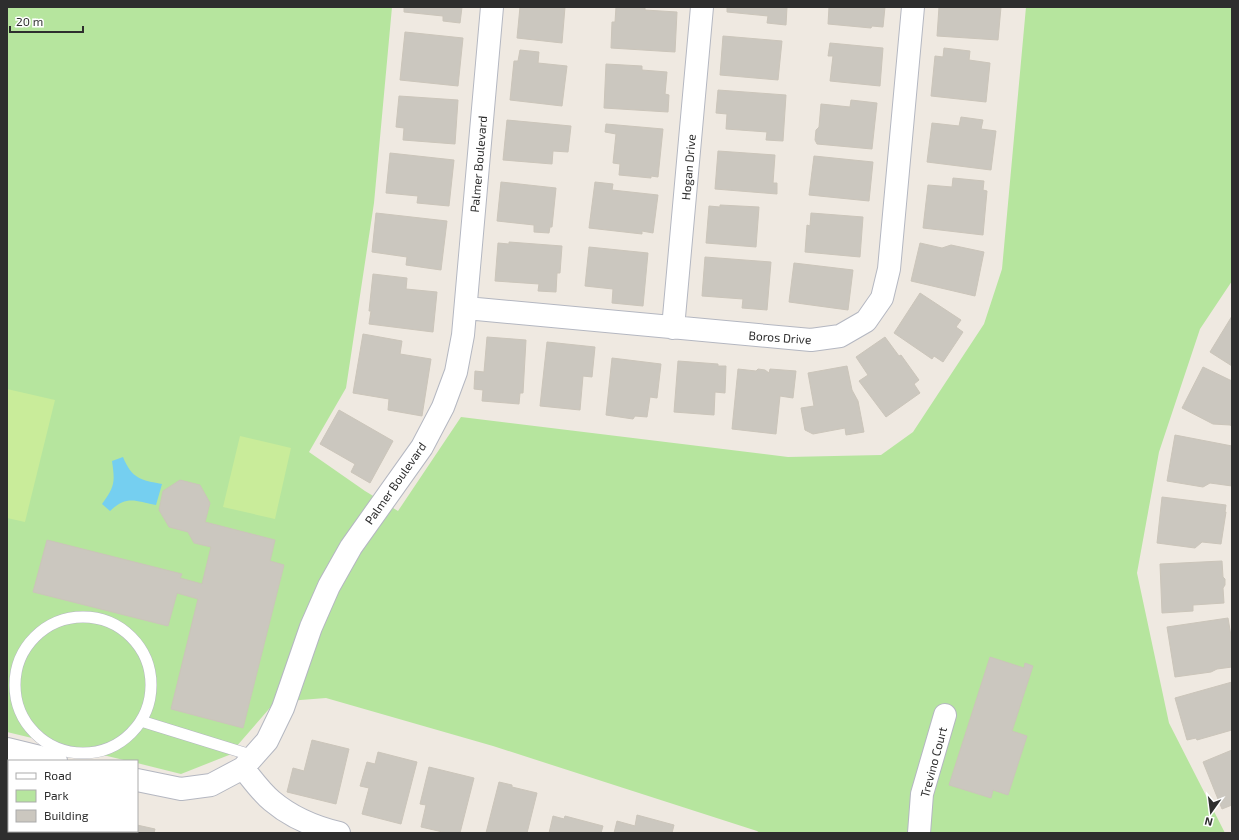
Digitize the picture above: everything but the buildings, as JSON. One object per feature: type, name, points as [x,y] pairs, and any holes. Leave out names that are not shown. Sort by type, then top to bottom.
[{"type":"street","name":"Palmer Boulevard","points":[[248,762],[267,741],[283,708],[311,627],[329,586],[351,547],[422,447],[443,407],[456,372],[463,335],[466,308],[492,7]]},
{"type":"street","name":"Hogan Drive","points":[[673,328],[702,7]]},
{"type":"street","name":"Boros Drive","points":[[466,308],[811,340],[840,336],[866,321],[882,298],[889,269],[913,7]]},
{"type":"street","name":"Trevino Court","points":[[918,833],[922,794],[945,715]]},
{"type":"street","points":[[7,749],[52,758]]},
{"type":"street","points":[[138,780],[181,789],[211,785],[248,762],[271,800],[293,817],[339,833]]},
{"type":"lane","points":[[92,617],[113,624],[132,637],[145,656],[151,678],[150,700],[141,721],[127,738],[108,749],[86,754],[52,758],[43,741],[27,725],[17,705],[10,682],[18,660],[30,641],[47,626],[68,618],[92,617]]},
{"type":"lane","points":[[141,721],[248,762]]},
{"type":"green space","points":[[7,7],[392,7],[374,203],[346,388],[309,452],[365,491],[398,511],[461,417],[788,457],[881,455],[913,432],[984,324],[1002,269],[1026,7],[1232,7],[1232,281],[1200,329],[1159,452],[1137,573],[1169,723],[1225,833],[760,833],[493,746],[326,698],[275,702],[229,755],[181,774],[138,763],[138,760],[124,760],[7,732]]},
{"type":"green space","points":[[7,389],[55,400],[25,522],[7,518]]},
{"type":"green space","points":[[240,436],[291,448],[275,519],[223,507]]},
{"type":"water","points":[[123,457],[130,470],[138,477],[143,480],[162,484],[156,505],[132,500],[121,503],[110,511],[102,504],[113,484],[114,474],[112,461]]}]
